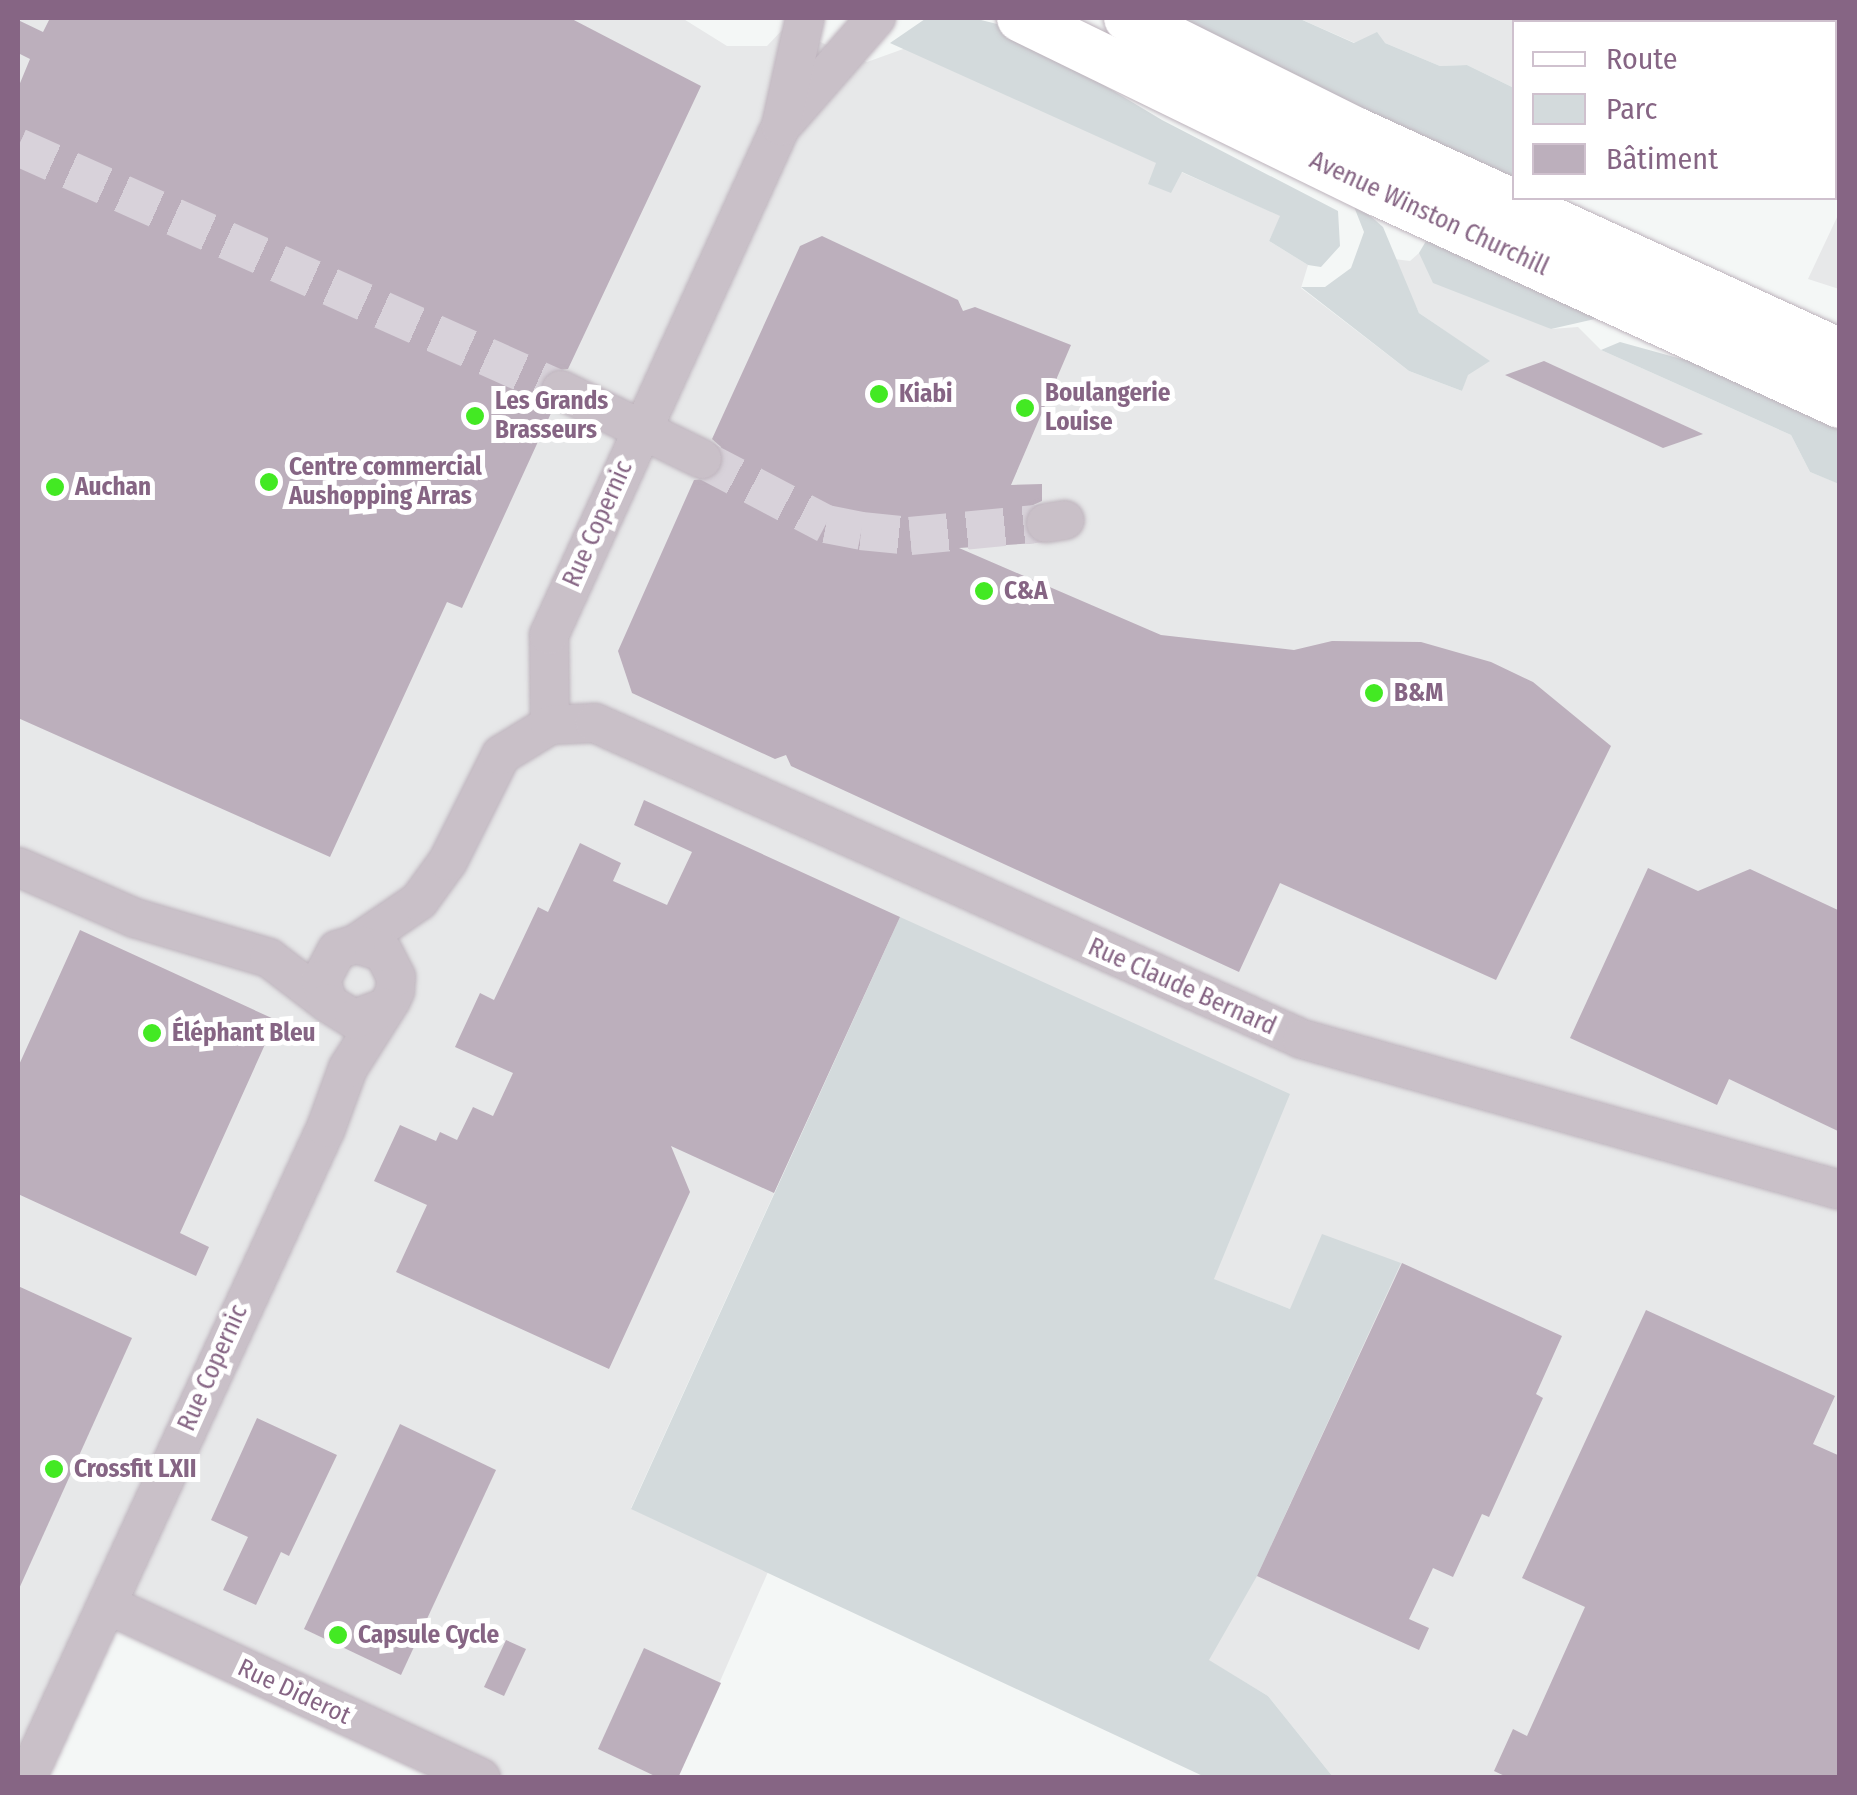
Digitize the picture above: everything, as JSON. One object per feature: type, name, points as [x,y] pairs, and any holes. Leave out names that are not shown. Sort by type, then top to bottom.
[{"type":"main road","name":"Avenue Winston Churchill","points":[[1022,18],[1378,192],[1840,404]]},
{"type":"main road","name":"Avenue Winston Churchill","points":[[1128,18],[1354,131],[1840,352]]},
{"type":"street","points":[[781,126],[805,18]]},
{"type":"street","points":[[781,126],[876,18]]},
{"type":"street","name":"Rue Copernic","points":[[27,1778],[326,1128],[348,1068],[390,1000],[419,901],[448,861],[491,766],[511,745],[550,724],[550,635],[644,426],[698,319],[781,126]]},
{"type":"street","points":[[561,390],[644,426],[702,459]]},
{"type":"street","name":"Rue Claude Bernard","points":[[550,724],[579,721],[611,729],[1302,1039],[1840,1190]]},
{"type":"street","points":[[18,866],[135,918],[269,958],[331,1006],[354,1018],[390,1000],[387,957],[346,947],[269,958]]},
{"type":"street","name":"Rue Copernic","points":[[346,947],[419,901]]},
{"type":"street","points":[[346,947],[323,969],[348,1068]]},
{"type":"street","name":"Rue Diderot","points":[[108,1605],[481,1778]]},
{"type":"shaded area","points":[[18,18],[682,18],[727,46],[767,46],[785,27],[867,62],[906,48],[1157,163],[1149,183],[1181,172],[1281,216],[1269,241],[1308,265],[1301,288],[1409,371],[1462,391],[1467,375],[1489,361],[1419,313],[1394,259],[1410,261],[1419,253],[1551,329],[1578,327],[1601,350],[1791,435],[1810,472],[1840,484],[1839,1777],[1333,1777],[1268,1696],[1208,1660],[1291,1503],[1290,1309],[1213,1279],[891,936],[631,1508],[768,1572],[678,1777],[481,1777],[108,1605],[18,1777]]},
{"type":"shaded area","points":[[1298,18],[1664,18],[1512,20],[1512,87],[1467,65],[1440,66],[1385,43],[1355,43]]},
{"type":"shaded area","points":[[1839,213],[1839,289],[1808,279]]},
{"type":"green space","points":[[973,18],[1005,26],[1162,120],[1338,211],[1340,246],[1321,267],[1308,265],[1269,241],[1280,216],[1182,172],[1171,193],[1148,184],[1156,163],[890,43],[925,19]]},
{"type":"green space","points":[[1158,18],[1298,18],[1354,43],[1377,32],[1385,43],[1440,66],[1467,65],[1512,87],[1512,184]]},
{"type":"green space","points":[[1351,199],[1383,227],[1419,313],[1490,361],[1468,375],[1462,391],[1409,371],[1301,287],[1325,287],[1351,268],[1364,232]]},
{"type":"green space","points":[[1440,239],[1608,316],[1551,329],[1433,283],[1419,253],[1426,241]]},
{"type":"green space","points":[[1620,342],[1696,363],[1839,430],[1839,484],[1810,472],[1791,435],[1601,350]]},
{"type":"green space","points":[[900,917],[1290,1094],[1214,1279],[1290,1309],[1322,1234],[1401,1263],[1257,1576],[1209,1660],[1268,1696],[1333,1777],[1205,1777],[631,1509]]},
{"type":"building","name":"Centre commercial Aushopping Arras","points":[[50,18],[570,18],[701,86],[568,369],[549,371],[540,381],[542,402],[552,411],[462,608],[447,602],[330,857],[18,718],[18,88],[30,59],[18,53],[18,20],[43,32]]},
{"type":"building","points":[[822,236],[958,300],[963,311],[975,307],[1071,345],[1011,485],[1042,484],[1042,501],[1031,506],[1024,526],[1036,543],[959,548],[1161,635],[1294,650],[1332,641],[1421,642],[1491,662],[1533,682],[1611,746],[1496,980],[1280,883],[1239,972],[791,766],[786,755],[775,759],[632,693],[618,651],[694,480],[714,478],[723,468],[721,447],[712,439],[800,246]]},
{"type":"building","points":[[1544,361],[1703,434],[1663,448],[1505,375]]},
{"type":"building","points":[[644,800],[900,917],[774,1193],[671,1146],[690,1192],[609,1369],[396,1272],[427,1205],[374,1181],[400,1125],[436,1141],[440,1132],[457,1140],[473,1107],[493,1116],[513,1073],[455,1047],[480,993],[494,1000],[538,907],[548,912],[580,843],[621,863],[613,881],[667,905],[692,852],[634,825]]},
{"type":"building","points":[[1648,868],[1698,891],[1750,869],[1840,911],[1840,1132],[1729,1079],[1717,1105],[1570,1038]]},
{"type":"building","points":[[80,930],[276,1020],[180,1233],[209,1247],[196,1276],[18,1194],[18,1067]]},
{"type":"building","points":[[1402,1263],[1562,1336],[1536,1394],[1543,1398],[1489,1517],[1482,1514],[1453,1577],[1433,1568],[1409,1619],[1429,1628],[1419,1650],[1257,1576]]},
{"type":"building","points":[[18,1286],[132,1338],[18,1591]]},
{"type":"building","points":[[1646,1310],[1835,1396],[1813,1444],[1840,1456],[1840,1778],[1509,1778],[1494,1771],[1513,1729],[1527,1736],[1585,1607],[1522,1578]]},
{"type":"building","points":[[257,1418],[337,1455],[289,1556],[281,1552],[256,1605],[223,1590],[248,1537],[211,1520]]},
{"type":"building","points":[[400,1424],[496,1470],[401,1675],[304,1629]]},
{"type":"building","points":[[506,1640],[526,1649],[504,1696],[484,1687]]},
{"type":"building","points":[[644,1648],[721,1683],[678,1778],[659,1778],[598,1749]]},
{"type":"tunnel","points":[[18,147],[561,390]]},
{"type":"tunnel","points":[[702,459],[826,524],[861,531],[910,536],[1046,523]]},
{"type":"place","name":"Kiabi","points":[[879,394]]},
{"type":"place","name":"Boulangerie Louise","points":[[1025,408]]},
{"type":"place","name":"Les Grands Brasseurs","points":[[475,416]]},
{"type":"place","name":"Centre commercial Aushopping Arras","points":[[269,482]]},
{"type":"place","name":"Auchan","points":[[55,487]]},
{"type":"place","name":"C&A","points":[[984,591]]},
{"type":"place","name":"B&M","points":[[1374,693]]},
{"type":"place","name":"Éléphant Bleu","points":[[152,1033]]},
{"type":"place","name":"Crossfit LXII","points":[[54,1469]]},
{"type":"place","name":"Capsule Cycle","points":[[338,1635]]}]
